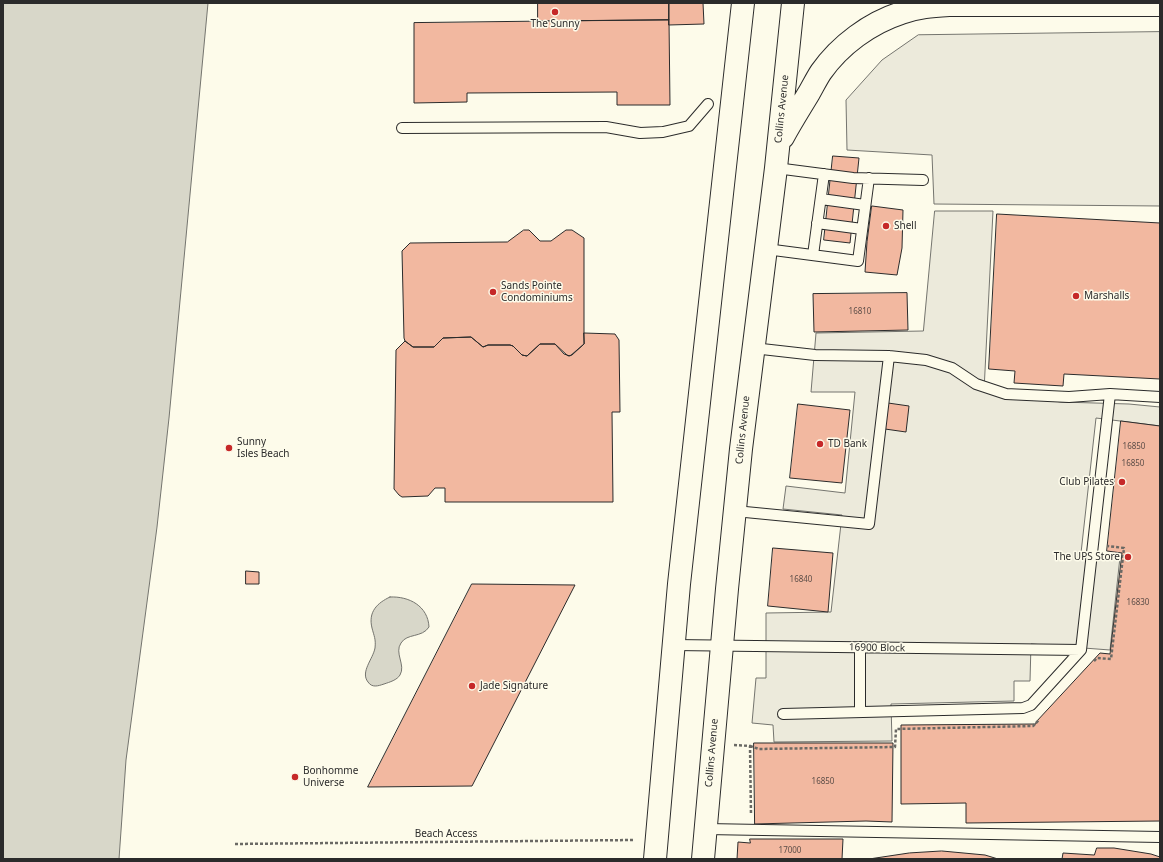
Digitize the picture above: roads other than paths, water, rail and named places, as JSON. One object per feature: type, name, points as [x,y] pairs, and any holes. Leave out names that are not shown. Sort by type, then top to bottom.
[{"type":"main road","points":[[656,850],[679,577],[743,3]]},
{"type":"main road","name":"Collins Avenue","points":[[703,859],[722,646],[752,348],[779,144],[793,3]]},
{"type":"main road","points":[[779,144],[820,73],[827,65],[847,45],[879,22],[901,13],[929,7],[956,5],[1160,5]]},
{"type":"lane","points":[[402,128],[606,127],[640,133],[663,132],[688,126],[708,104]]},
{"type":"lane","points":[[776,168],[853,178],[923,180]]},
{"type":"lane","points":[[813,255],[824,174]]},
{"type":"lane","points":[[766,249],[858,261],[869,178]]},
{"type":"lane","points":[[821,199],[865,205]]},
{"type":"lane","points":[[817,223],[862,229]]},
{"type":"lane","points":[[752,348],[815,355],[889,356],[926,360],[952,368],[976,384],[1006,394],[1069,397],[1110,394],[1160,397]]},
{"type":"lane","points":[[735,511],[869,524],[889,356]]},
{"type":"lane","points":[[782,714],[1023,708],[1031,705],[1081,650],[1110,394]]},
{"type":"lane","name":"16900 Block","points":[[674,646],[1081,650]]},
{"type":"lane","points":[[860,647],[860,711]]},
{"type":"lane","points":[[706,829],[1160,837]]},
{"type":"place","name":"The Sunny","points":[[555,12]]},
{"type":"place","name":"Shell","points":[[886,226]]},
{"type":"place","name":"Sands Pointe Condominiums","points":[[493,292]]},
{"type":"place","name":"Marshalls","points":[[1076,296]]},
{"type":"place","name":"TD Bank","points":[[820,444]]},
{"type":"place","name":"Sunny Isles Beach","points":[[229,448]]},
{"type":"place","name":"Club Pilates","points":[[1122,482]]},
{"type":"place","name":"The UPS Store","points":[[1128,557]]},
{"type":"place","name":"Jade Signature","points":[[472,686]]},
{"type":"place","name":"Bonhomme Universe","points":[[295,777]]}]
